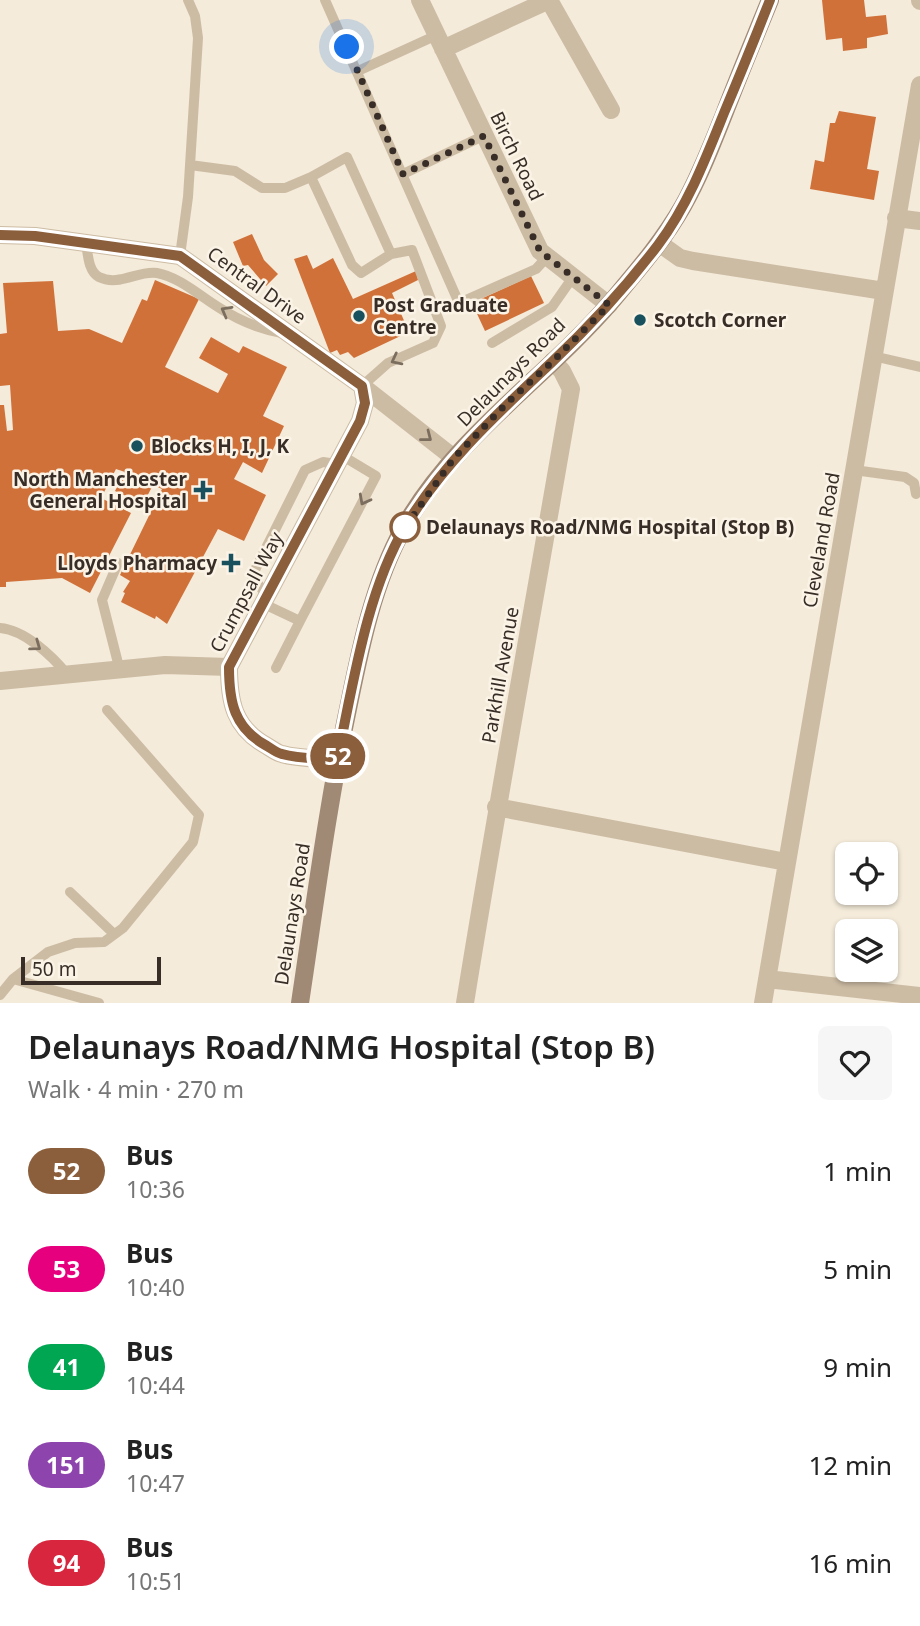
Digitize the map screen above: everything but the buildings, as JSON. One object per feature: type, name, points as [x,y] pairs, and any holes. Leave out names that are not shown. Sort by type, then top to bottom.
[{"type":"street","name":"Birch Road","points":[[420,0],[540,251],[609,305]]},
{"type":"street","points":[[440,42],[549,0],[611,110]]},
{"type":"street","name":"Delaunays Road","points":[[300,1003],[337,760],[359,658],[370,612],[385,569],[403,530],[454,458],[609,305],[659,243],[684,205],[706,158],[770,0]]},
{"type":"street","name":"Cleveland Road","points":[[763,1003],[920,85]]},
{"type":"street","points":[[896,218],[920,221]]},
{"type":"street","name":"Central Drive","points":[[0,235],[35,236],[180,256],[362,386],[454,458]]},
{"type":"street","points":[[659,243],[680,258],[693,261],[884,291]]},
{"type":"street","name":"Parkhill Avenue","points":[[465,1003],[496,807],[518,698],[571,390],[562,371],[553,361]]},
{"type":"street","name":"Crumpsall Way","points":[[337,760],[281,754],[254,739],[239,723],[236,715],[229,685],[229,667],[363,412],[365,403],[362,386]]},
{"type":"street","points":[[0,681],[165,665],[229,667]]},
{"type":"street","points":[[496,807],[786,862]]},
{"type":"street","points":[[767,979],[920,996]]},
{"type":"lane","points":[[180,256],[188,197],[198,38],[195,16],[188,0]]},
{"type":"lane","points":[[325,0],[459,303],[536,269],[547,257]]},
{"type":"lane","points":[[358,71],[440,42]]},
{"type":"lane","points":[[403,174],[484,136]]},
{"type":"lane","points":[[190,165],[235,171],[262,188],[285,188],[347,157],[391,254]]},
{"type":"lane","points":[[311,177],[352,265],[361,273],[391,254],[412,250],[441,326],[433,343],[388,363],[362,386]]},
{"type":"lane","points":[[86,243],[91,268],[99,277],[119,281],[156,273],[190,288],[220,309],[261,330],[289,334]]},
{"type":"lane","points":[[492,343],[551,307],[573,277]]},
{"type":"lane","points":[[873,356],[920,367]]},
{"type":"lane","points":[[276,668],[376,476],[339,459],[304,470],[251,576],[266,600],[300,621]]},
{"type":"lane","points":[[854,470],[905,477],[914,483],[916,494]]},
{"type":"lane","points":[[118,563],[102,600],[120,671]]},
{"type":"lane","points":[[0,628],[8,629],[33,643],[67,674]]},
{"type":"lane","points":[[0,995],[13,979],[48,952],[75,943],[104,942],[123,928],[192,842],[199,815],[107,710]]},
{"type":"lane","points":[[70,892],[114,934]]},
{"type":"lane","points":[[13,979],[99,1003]]},
{"type":"bus line","name":"52","points":[[0,235],[35,236],[180,256],[362,386],[365,403],[360,421],[229,667],[233,707],[239,723],[254,739],[281,754],[337,760],[370,612],[385,569],[403,530],[454,458],[609,305],[659,243],[684,205],[706,158],[770,0]]},
{"type":"place","name":"Post Graduate Centre","points":[[359,316]]},
{"type":"place","name":"Scotch Corner","points":[[640,320]]},
{"type":"place","name":"Blocks H, I, J, K","points":[[137,446]]},
{"type":"place","name":"North Manchester General Hospital","points":[[203,490]]},
{"type":"place","name":"Delaunays Road/NMG Hospital (Stop B)","points":[[405,527]]},
{"type":"place","name":"Lloyds Pharmacy","points":[[231,563]]},
{"type":"route","points":[[347,47],[403,174],[484,136],[540,251],[609,305],[454,458],[403,530],[405,527]]}]
